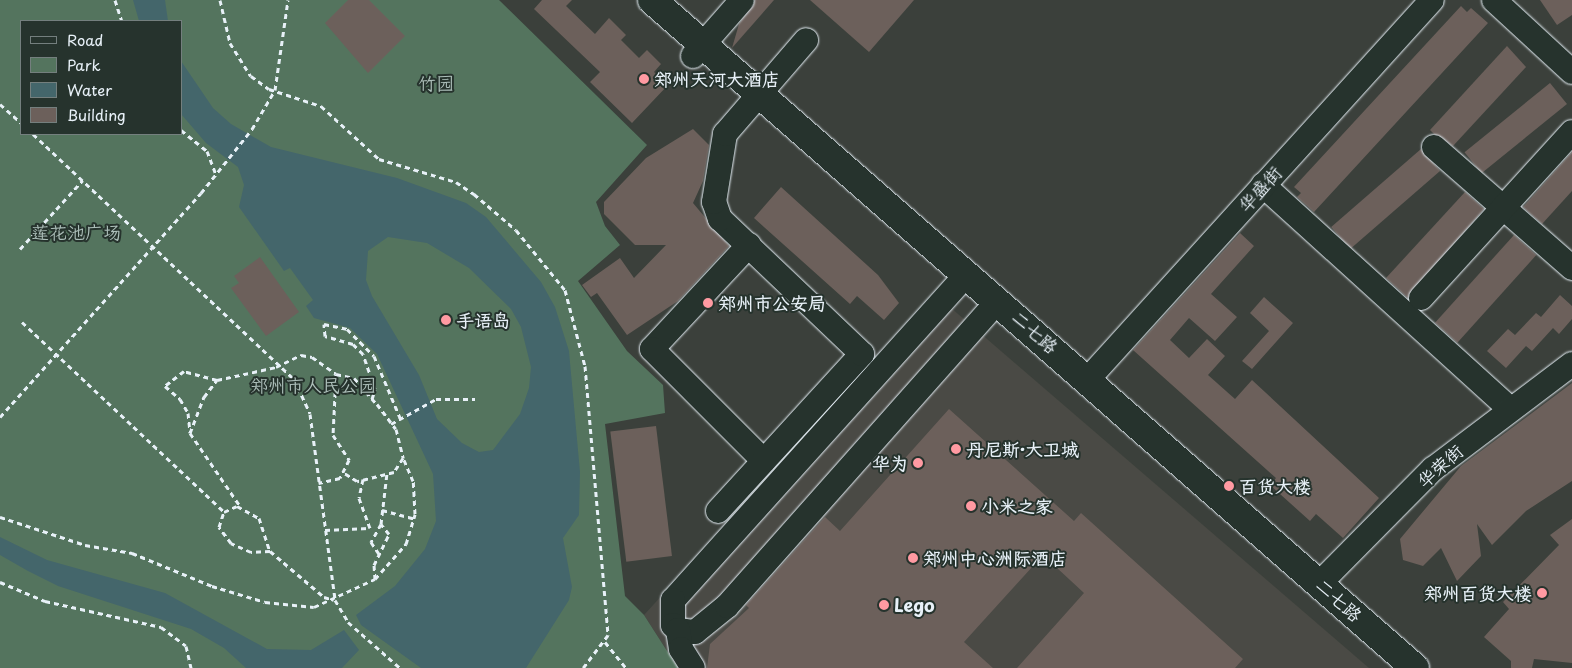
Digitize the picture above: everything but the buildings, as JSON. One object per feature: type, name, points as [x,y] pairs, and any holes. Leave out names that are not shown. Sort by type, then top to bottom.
[{"type":"main road","name":"二七路","points":[[632,0],[698,51],[753,99],[957,285],[1392,668]]},
{"type":"main road","name":"二七路","points":[[652,0],[698,51]]},
{"type":"main road","name":"二七路","points":[[753,99],[1089,378],[1415,668]]},
{"type":"street","points":[[698,51],[742,0]]},
{"type":"street","points":[[1494,0],[1572,72]]},
{"type":"street","name":"华盛街","points":[[1089,378],[1263,185],[1421,3]]},
{"type":"street","points":[[718,512],[862,354],[720,219],[714,202],[725,134],[753,99],[806,40]]},
{"type":"street","points":[[1422,298],[1572,132]]},
{"type":"street","points":[[1434,147],[1572,268]]},
{"type":"street","points":[[1263,185],[1509,408]]},
{"type":"street","points":[[749,246],[652,349],[764,461]]},
{"type":"street","points":[[692,668],[681,649],[678,630],[673,625],[673,600],[957,285]]},
{"type":"street","points":[[678,630],[695,632],[727,606],[988,312]]},
{"type":"street","name":"华荣街","points":[[1320,583],[1433,469],[1509,408],[1572,364]]},
{"type":"path","points":[[115,0],[122,20]]},
{"type":"path","points":[[220,0],[239,61],[251,76],[275,90],[321,106],[379,159],[456,182],[474,194],[522,236],[565,290],[585,366],[608,630],[605,642],[583,668]]},
{"type":"path","points":[[0,416],[154,245],[216,174],[252,129],[275,90],[288,0]]},
{"type":"path","points":[[0,104],[20,122]]},
{"type":"path","points":[[182,131],[207,151],[216,174]]},
{"type":"path","points":[[34,135],[280,364],[305,396],[335,600],[348,622],[400,668]]},
{"type":"path","points":[[20,249],[83,180]]},
{"type":"path","points":[[22,322],[224,512]]},
{"type":"path","points":[[372,399],[375,390],[363,354],[353,344],[325,336],[324,324],[347,329],[374,356],[402,420]]},
{"type":"path","points":[[0,517],[85,546],[132,552],[212,586],[265,602],[302,607],[335,600],[375,579],[400,555],[415,519],[413,481],[391,424],[354,378],[336,374],[301,355],[280,364],[217,380],[184,371],[165,386],[188,413],[190,433],[240,506],[262,524],[270,551],[324,597],[335,600]]},
{"type":"path","points":[[336,374],[333,435],[347,452],[344,473]]},
{"type":"path","points":[[190,433],[204,398],[217,380]]},
{"type":"path","points":[[391,424],[402,420],[431,402],[450,396],[475,399]]},
{"type":"path","points":[[344,473],[357,481],[387,474],[398,468],[403,458]]},
{"type":"path","points":[[319,483],[344,473]]},
{"type":"path","points":[[379,554],[372,548],[374,532],[381,524],[387,474]]},
{"type":"path","points":[[364,479],[359,498],[370,528],[374,532]]},
{"type":"path","points":[[224,512],[240,506]]},
{"type":"path","points":[[382,510],[415,519]]},
{"type":"path","points":[[224,512],[219,527],[231,543],[252,552],[270,551]]},
{"type":"path","points":[[375,579],[379,554],[389,534],[381,524]]},
{"type":"path","points":[[325,530],[370,528]]},
{"type":"path","points":[[0,582],[45,601],[161,627],[186,646],[191,668]]},
{"type":"path","points":[[605,642],[626,668]]},
{"type":"shaded area","name":"丹尼斯·大卫城","points":[[936,295],[1369,668],[678,668],[644,615]]},
{"type":"green space","name":"郑州市人民公园","points":[[0,0],[499,0],[647,145],[596,202],[605,226],[620,245],[578,281],[627,351],[663,385],[665,413],[605,424],[625,596],[644,615],[678,668],[0,668]]},
{"type":"water","points":[[133,0],[165,0],[168,20],[139,20]]},
{"type":"water","points":[[182,62],[213,108],[231,124],[271,147],[397,178],[466,203],[486,217],[541,282],[555,307],[569,351],[580,472],[579,515],[563,538],[572,587],[569,600],[526,668],[421,668],[361,625],[356,615],[395,586],[425,549],[436,521],[433,474],[377,354],[350,328],[314,318],[306,306],[313,300],[290,268],[284,271],[239,207],[244,185],[238,167],[206,143],[182,115]],"holes":[[[388,237],[427,243],[469,268],[511,309],[521,327],[531,367],[529,388],[520,414],[493,450],[479,452],[462,443],[437,419],[419,375],[372,296],[366,280],[368,251]]]},
{"type":"water","points":[[0,537],[47,560],[165,593],[267,649],[311,650],[344,630],[359,650],[342,668],[246,668],[224,648],[191,629],[58,586],[28,571],[0,555]]},
{"type":"place","name":"郑州天河大酒店","points":[[644,79]]},
{"type":"place","name":"郑州市公安局","points":[[708,303]]},
{"type":"place","name":"手语岛","points":[[446,320]]},
{"type":"place","name":"丹尼斯·大卫城","points":[[956,449]]},
{"type":"place","name":"华为","points":[[918,463]]},
{"type":"place","name":"百货大楼","points":[[1229,486]]},
{"type":"place","name":"小米之家","points":[[971,506]]},
{"type":"place","name":"郑州中心洲际酒店","points":[[913,558]]},
{"type":"place","name":"郑州百货大楼","points":[[1542,593]]},
{"type":"place","name":"Lego","points":[[884,605]]},
{"type":"park label","name":"竹园","points":[[436,83]]},
{"type":"park label","name":"莲花池广场","points":[[76,232]]}]
